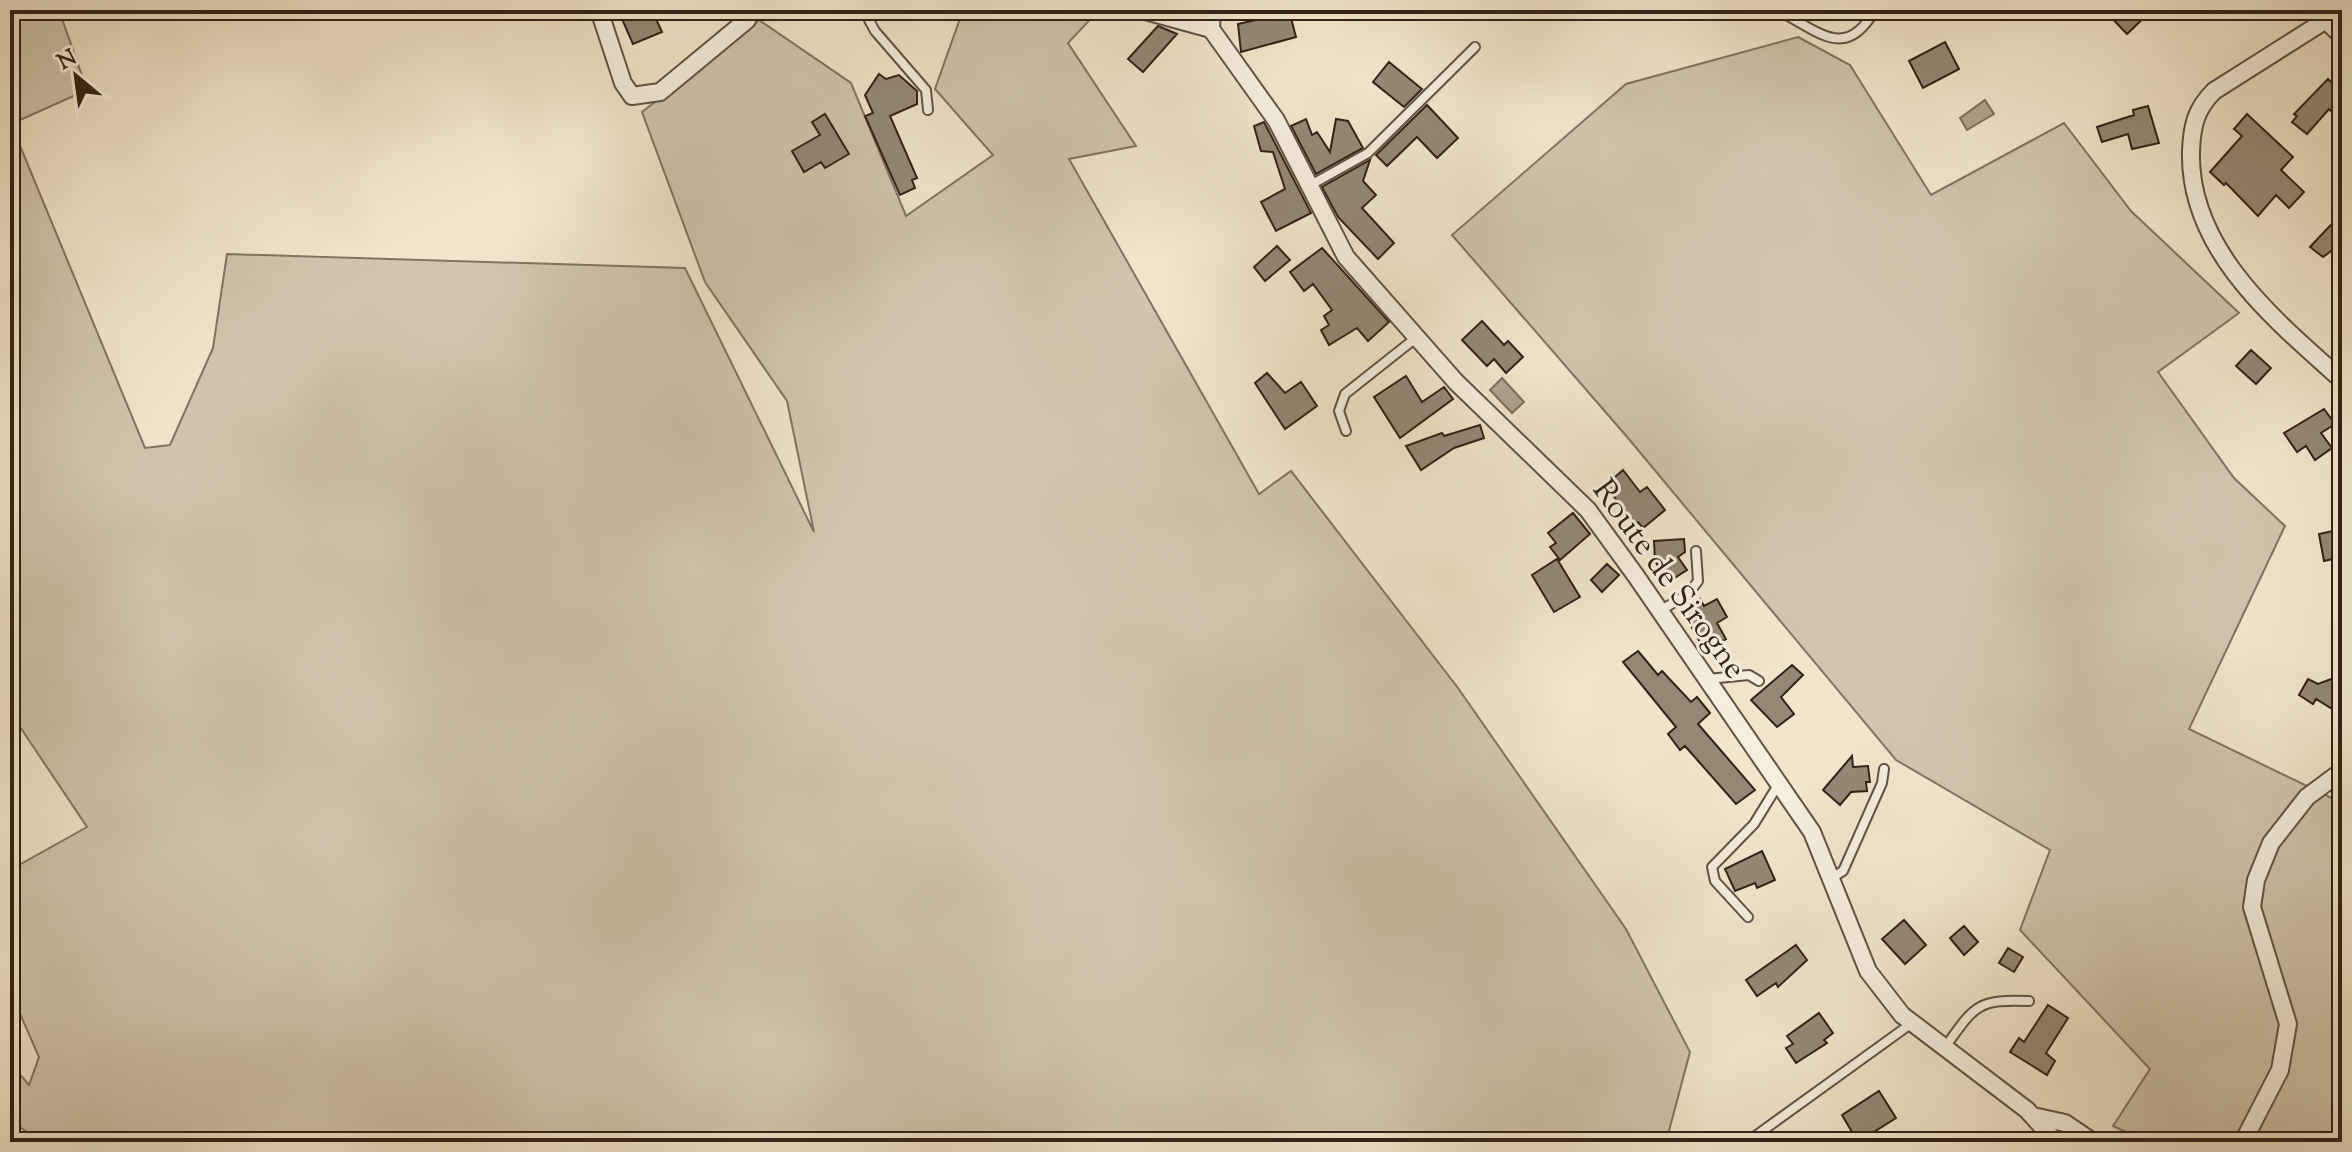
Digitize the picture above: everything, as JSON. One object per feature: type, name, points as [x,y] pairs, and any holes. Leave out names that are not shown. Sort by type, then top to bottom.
[{"type":"street","points":[[599,10],[623,83],[632,96],[660,92],[747,20],[752,10]]},
{"type":"street","points":[[1142,10],[1211,29],[1212,10]]},
{"type":"street","points":[[2342,36],[2320,15],[2214,91],[2199,106],[2192,130],[2191,165],[2202,216],[2231,268],[2272,317],[2342,380]]},
{"type":"street","name":"Route de Sirogne","points":[[1211,29],[1276,120],[1346,257],[1456,382],[1588,510],[1660,611],[1812,832],[1833,877],[1868,971],[1902,1015],[2033,1116],[2056,1142]]},
{"type":"street","points":[[2243,1142],[2280,1070],[2288,1024],[2252,907],[2256,880],[2271,843],[2307,797],[2342,771]]},
{"type":"street","points":[[2033,1116],[2065,1123],[2093,1142]]},
{"type":"lane","points":[[872,10],[869,20],[875,31],[926,90],[928,110]]},
{"type":"lane","points":[[1777,10],[1835,39],[1851,39],[1864,29],[1875,10]]},
{"type":"lane","points":[[1308,186],[1368,153],[1475,47]]},
{"type":"lane","points":[[1346,431],[1339,411],[1345,394],[1418,337]]},
{"type":"lane","points":[[1660,611],[1689,593],[1698,581],[1696,551]]},
{"type":"lane","points":[[1707,679],[1749,675],[1759,681]]},
{"type":"lane","points":[[1833,877],[1843,871],[1882,783],[1884,769]]},
{"type":"lane","points":[[1748,917],[1715,881],[1712,867],[1754,824],[1779,784]]},
{"type":"lane","points":[[1946,1046],[1968,1015],[1991,1000],[2029,1001]]},
{"type":"lane","points":[[1747,1142],[1913,1023]]},
{"type":"shaded area","points":[[10,10],[59,10],[87,90],[11,124],[145,448],[170,445],[213,348],[227,254],[685,268],[814,532],[787,401],[705,282],[642,112],[759,20],[851,83],[906,216],[993,155],[935,89],[963,10],[1099,10],[1068,43],[1136,146],[1069,159],[1259,494],[1291,471],[1458,688],[1626,929],[1690,1052],[1666,1142],[43,1142],[10,1121],[10,1063],[29,1085],[39,1057],[10,991],[10,870],[87,827],[10,712]]},
{"type":"shaded area","points":[[1798,37],[1850,65],[1931,195],[2064,123],[2131,211],[2239,313],[2158,372],[2234,478],[2285,526],[2189,729],[2342,803],[2342,1142],[2198,1142],[2195,1136],[2185,1141],[2164,1143],[2143,1139],[2113,1126],[2150,1069],[2020,930],[2050,850],[1896,760],[1628,438],[1452,235],[1626,84]]},
{"type":"shaded area","points":[[1985,100],[1994,114],[1967,130],[1960,118]]},
{"type":"shaded area","points":[[1502,378],[1524,402],[1512,413],[1490,390]]},
{"type":"building","points":[[618,10],[652,10],[662,32],[633,44]]},
{"type":"building","points":[[1268,10],[1290,14],[1296,37],[1241,52],[1238,24],[1269,17]]},
{"type":"building","points":[[2104,10],[2152,10],[2127,34]]},
{"type":"building","points":[[1158,26],[1177,34],[1143,72],[1128,59]]},
{"type":"building","points":[[1945,42],[1959,69],[1923,88],[1909,61]]},
{"type":"building","points":[[1389,62],[1422,89],[1404,107],[1373,82]]},
{"type":"building","points":[[879,74],[886,79],[899,75],[917,91],[917,104],[890,116],[917,178],[912,180],[915,188],[900,195],[865,116],[873,113],[865,95]]},
{"type":"building","points":[[2328,79],[2342,92],[2342,104],[2333,113],[2329,109],[2307,134],[2292,122],[2297,116],[2294,114]]},
{"type":"building","points":[[1427,105],[1458,138],[1437,158],[1417,137],[1387,166],[1376,155]]},
{"type":"building","points":[[2148,106],[2159,143],[2132,149],[2128,134],[2102,142],[2097,127],[2134,115],[2133,110]]},
{"type":"building","points":[[825,114],[849,154],[825,168],[821,162],[804,172],[792,151],[820,135],[812,122]]},
{"type":"building","points":[[2247,114],[2293,157],[2281,170],[2304,192],[2289,208],[2276,195],[2258,216],[2226,183],[2224,185],[2210,172],[2242,136],[2234,129]]},
{"type":"building","points":[[1306,119],[1312,135],[1317,132],[1330,152],[1336,119],[1348,121],[1363,148],[1316,174],[1291,126]]},
{"type":"building","points":[[1264,122],[1311,213],[1276,231],[1261,202],[1285,189],[1273,152],[1261,151],[1254,126]]},
{"type":"building","points":[[1370,160],[1363,181],[1376,195],[1362,208],[1394,243],[1378,259],[1338,217],[1322,187]]},
{"type":"building","points":[[2342,213],[2342,243],[2323,257],[2310,247]]},
{"type":"building","points":[[1277,246],[1290,260],[1265,281],[1254,267]]},
{"type":"building","points":[[1322,248],[1389,322],[1368,341],[1357,328],[1329,345],[1321,330],[1329,325],[1324,316],[1332,310],[1313,284],[1304,291],[1290,272]]},
{"type":"building","points":[[1482,321],[1504,345],[1508,341],[1523,357],[1506,373],[1494,359],[1487,366],[1462,340]]},
{"type":"building","points":[[2251,350],[2271,368],[2256,384],[2236,366]]},
{"type":"building","points":[[1267,373],[1285,393],[1301,382],[1317,406],[1285,429],[1255,383]]},
{"type":"building","points":[[1406,376],[1422,402],[1444,387],[1453,399],[1400,438],[1374,397]]},
{"type":"building","points":[[2324,409],[2335,424],[2321,433],[2332,448],[2315,460],[2306,446],[2297,452],[2284,433]]},
{"type":"building","points":[[1480,425],[1484,438],[1454,448],[1421,470],[1406,446],[1442,433],[1444,436]]},
{"type":"building","points":[[1623,470],[1640,492],[1647,487],[1665,510],[1643,528],[1638,522],[1634,525],[1606,485]]},
{"type":"building","points":[[1573,513],[1590,534],[1560,560],[1550,547],[1556,543],[1548,533]]},
{"type":"building","points":[[2342,529],[2342,557],[2324,561],[2319,534]]},
{"type":"building","points":[[1684,539],[1685,552],[1678,557],[1687,570],[1668,582],[1655,561],[1654,541]]},
{"type":"building","points":[[1557,559],[1580,597],[1554,612],[1532,575]]},
{"type":"building","points":[[1607,564],[1619,575],[1602,592],[1591,580]]},
{"type":"building","points":[[1700,599],[1704,606],[1717,599],[1727,617],[1717,623],[1726,639],[1705,651],[1682,610]]},
{"type":"building","points":[[1638,651],[1658,675],[1662,671],[1691,702],[1697,697],[1710,713],[1698,724],[1755,790],[1736,804],[1685,746],[1680,750],[1668,734],[1676,727],[1623,662]]},
{"type":"building","points":[[1792,665],[1803,675],[1781,697],[1794,714],[1777,727],[1751,700]]},
{"type":"building","points":[[2342,675],[2342,695],[2332,709],[2316,699],[2313,704],[2299,695],[2308,679],[2318,684]]},
{"type":"building","points":[[1852,756],[1853,767],[1868,766],[1870,782],[1866,782],[1867,791],[1851,792],[1840,805],[1823,790]]},
{"type":"building","points":[[1762,851],[1775,880],[1757,888],[1755,883],[1735,891],[1725,869]]},
{"type":"building","points":[[1904,920],[1926,945],[1905,964],[1882,939]]},
{"type":"building","points":[[1964,926],[1978,942],[1964,955],[1950,938]]},
{"type":"building","points":[[1796,945],[1807,960],[1778,987],[1776,983],[1757,996],[1746,980]]},
{"type":"building","points":[[2008,948],[2023,957],[2014,972],[1999,963]]},
{"type":"building","points":[[2048,1005],[2068,1018],[2046,1053],[2055,1061],[2047,1075],[2010,1052],[2019,1038],[2024,1042]]},
{"type":"building","points":[[1819,1013],[1833,1033],[1824,1040],[1827,1043],[1796,1063],[1786,1048],[1793,1044],[1787,1036]]},
{"type":"building","points":[[1879,1091],[1896,1118],[1858,1142],[1842,1115]]}]
